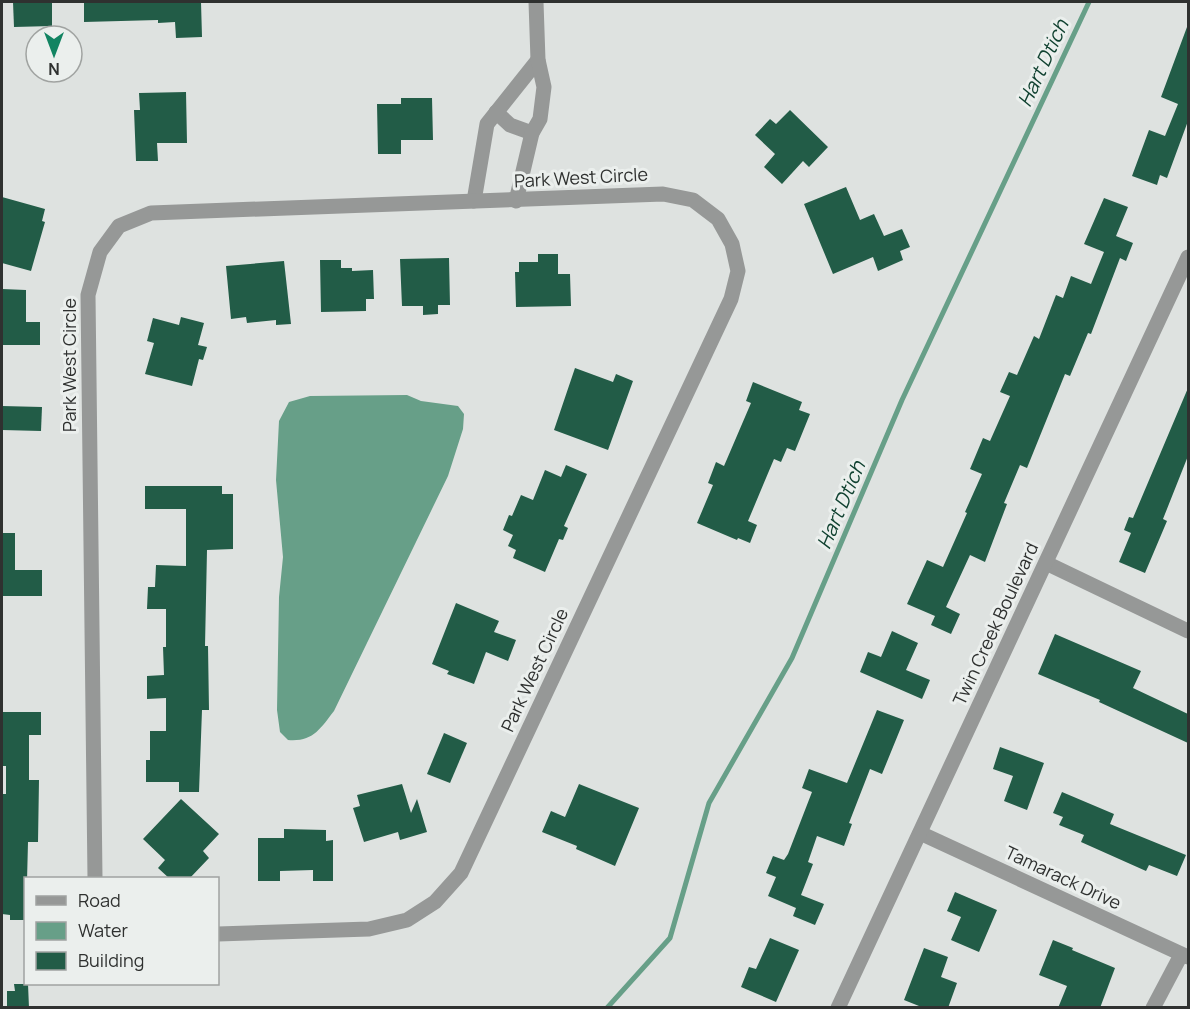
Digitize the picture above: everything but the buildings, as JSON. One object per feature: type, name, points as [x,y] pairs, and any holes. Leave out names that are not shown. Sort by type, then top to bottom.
[{"type":"street","points":[[516,201],[532,133],[540,119],[544,87],[538,60],[536,2]]},
{"type":"street","points":[[474,201],[487,124],[538,60]]},
{"type":"street","points":[[496,112],[510,125],[532,133]]},
{"type":"street","name":"Park West Circle","points":[[95,877],[88,295],[100,252],[120,226],[151,213],[663,194],[693,200],[718,219],[732,244],[738,271],[731,299],[461,873],[435,902],[407,920],[369,929],[219,934]]},
{"type":"street","name":"Twin Creek Boulevard","points":[[838,1008],[1188,256]]},
{"type":"street","points":[[1046,563],[1188,631]]},
{"type":"street","name":"Tamarack Drive","points":[[920,833],[1185,956]]},
{"type":"street","points":[[1153,1008],[1185,956]]},
{"type":"water","points":[[407,395],[421,401],[458,406],[464,414],[463,429],[448,476],[334,711],[315,733],[304,739],[288,740],[280,732],[277,710],[279,597],[283,557],[276,480],[279,421],[289,402],[310,396]]},
{"type":"waterway","name":"Hart Dtich","points":[[607,1008],[670,938],[709,803],[792,658],[902,400],[1089,2]]}]
